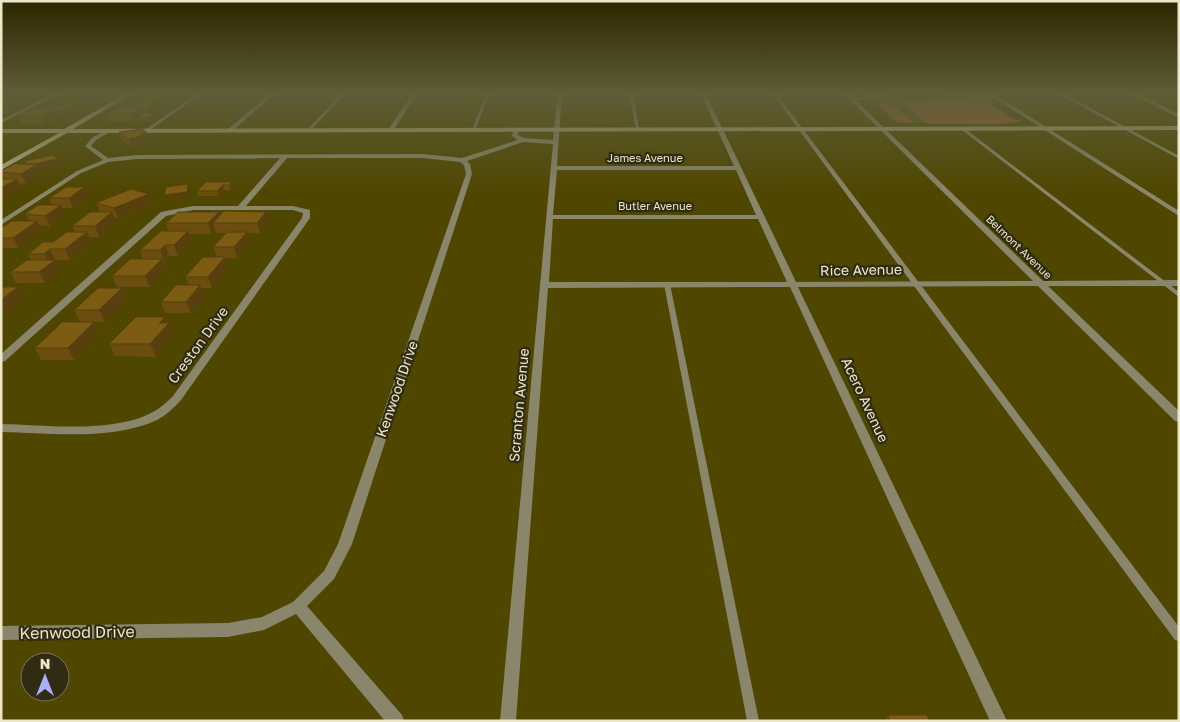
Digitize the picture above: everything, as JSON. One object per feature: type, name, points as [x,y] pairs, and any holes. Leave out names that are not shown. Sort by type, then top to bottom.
[{"type":"street","points":[[1,168],[75,126]]},
{"type":"street","points":[[229,131],[235,126]]},
{"type":"street","points":[[391,130],[394,126]]},
{"type":"street","name":"Scranton Avenue","points":[[508,721],[556,126]]},
{"type":"street","name":"Acero Avenue","points":[[718,126],[999,721]]},
{"type":"street","name":"Belmont Avenue","points":[[878,126],[1179,418]]},
{"type":"street","points":[[1039,126],[1179,214]]},
{"type":"street","points":[[1,131],[1179,128]]},
{"type":"street","points":[[516,130],[515,136],[523,140]]},
{"type":"street","points":[[107,160],[88,146],[94,139],[108,131]]},
{"type":"street","points":[[1,224],[79,172],[107,160],[137,157],[423,156],[462,160],[523,140],[556,142]]},
{"type":"street","points":[[240,208],[285,157]]},
{"type":"street","name":"Kenwood Drive","points":[[1,633],[228,630],[264,623],[298,606],[329,575],[345,544],[469,174],[467,164],[462,160]]},
{"type":"street","name":"James Avenue","points":[[553,168],[738,168]]},
{"type":"street","name":"Creston Drive","points":[[1,359],[158,218],[182,209],[293,208],[302,209],[307,212],[307,215],[177,398],[167,408],[152,418],[132,425],[111,428],[1,428]]},
{"type":"street","name":"Butler Avenue","points":[[549,217],[761,216]]},
{"type":"street","name":"Rice Avenue","points":[[544,285],[1179,282]]},
{"type":"street","points":[[298,606],[396,721]]},
{"type":"lane","points":[[146,131],[154,126]]},
{"type":"lane","points":[[309,130],[313,126]]},
{"type":"lane","points":[[473,130],[475,126]]},
{"type":"lane","points":[[637,126],[638,130]]},
{"type":"lane","points":[[797,126],[1179,636]]},
{"type":"lane","points":[[1119,126],[1179,158]]},
{"type":"lane","points":[[963,129],[1179,295]]},
{"type":"lane","points":[[667,284],[753,721]]},
{"type":"building","points":[[142,129],[147,133],[129,139],[119,132]]},
{"type":"building","points":[[53,155],[57,159],[35,164],[28,164],[25,161]]},
{"type":"building","points":[[14,164],[38,164],[21,174],[1,172]]},
{"type":"building","points":[[1,179],[17,179],[1,188]]},
{"type":"building","points":[[206,182],[232,182],[229,185],[223,185],[217,191],[197,191]]},
{"type":"building","points":[[188,184],[187,192],[164,195],[166,187]]},
{"type":"building","points":[[66,187],[85,187],[69,198],[49,198]]},
{"type":"building","points":[[131,189],[149,194],[114,208],[96,203]]},
{"type":"building","points":[[38,205],[61,205],[45,216],[25,214]]},
{"type":"building","points":[[224,211],[266,212],[257,223],[213,223]]},
{"type":"building","points":[[90,212],[112,212],[95,226],[72,226]]},
{"type":"building","points":[[178,212],[219,212],[208,223],[166,223]]},
{"type":"building","points":[[12,221],[37,221],[13,238],[1,238],[1,228]]},
{"type":"building","points":[[161,231],[188,231],[174,245],[165,245],[160,250],[140,250]]},
{"type":"building","points":[[67,232],[87,232],[65,249],[50,249],[44,254],[28,254],[43,242],[53,242]]},
{"type":"building","points":[[227,232],[247,232],[234,247],[213,247]]},
{"type":"building","points":[[203,257],[225,257],[208,277],[185,277]]},
{"type":"building","points":[[130,259],[162,259],[145,276],[112,276]]},
{"type":"building","points":[[27,260],[55,260],[39,272],[10,272]]},
{"type":"building","points":[[176,285],[200,285],[186,302],[161,302]]},
{"type":"building","points":[[1,287],[18,287],[1,300]]},
{"type":"building","points":[[98,288],[122,288],[99,310],[74,310]]},
{"type":"building","points":[[136,317],[165,317],[159,323],[169,323],[150,344],[109,344]]},
{"type":"building","points":[[62,322],[94,322],[68,348],[35,348]]},
{"type":"building","points":[[888,715],[927,715],[929,721],[890,721]]}]
